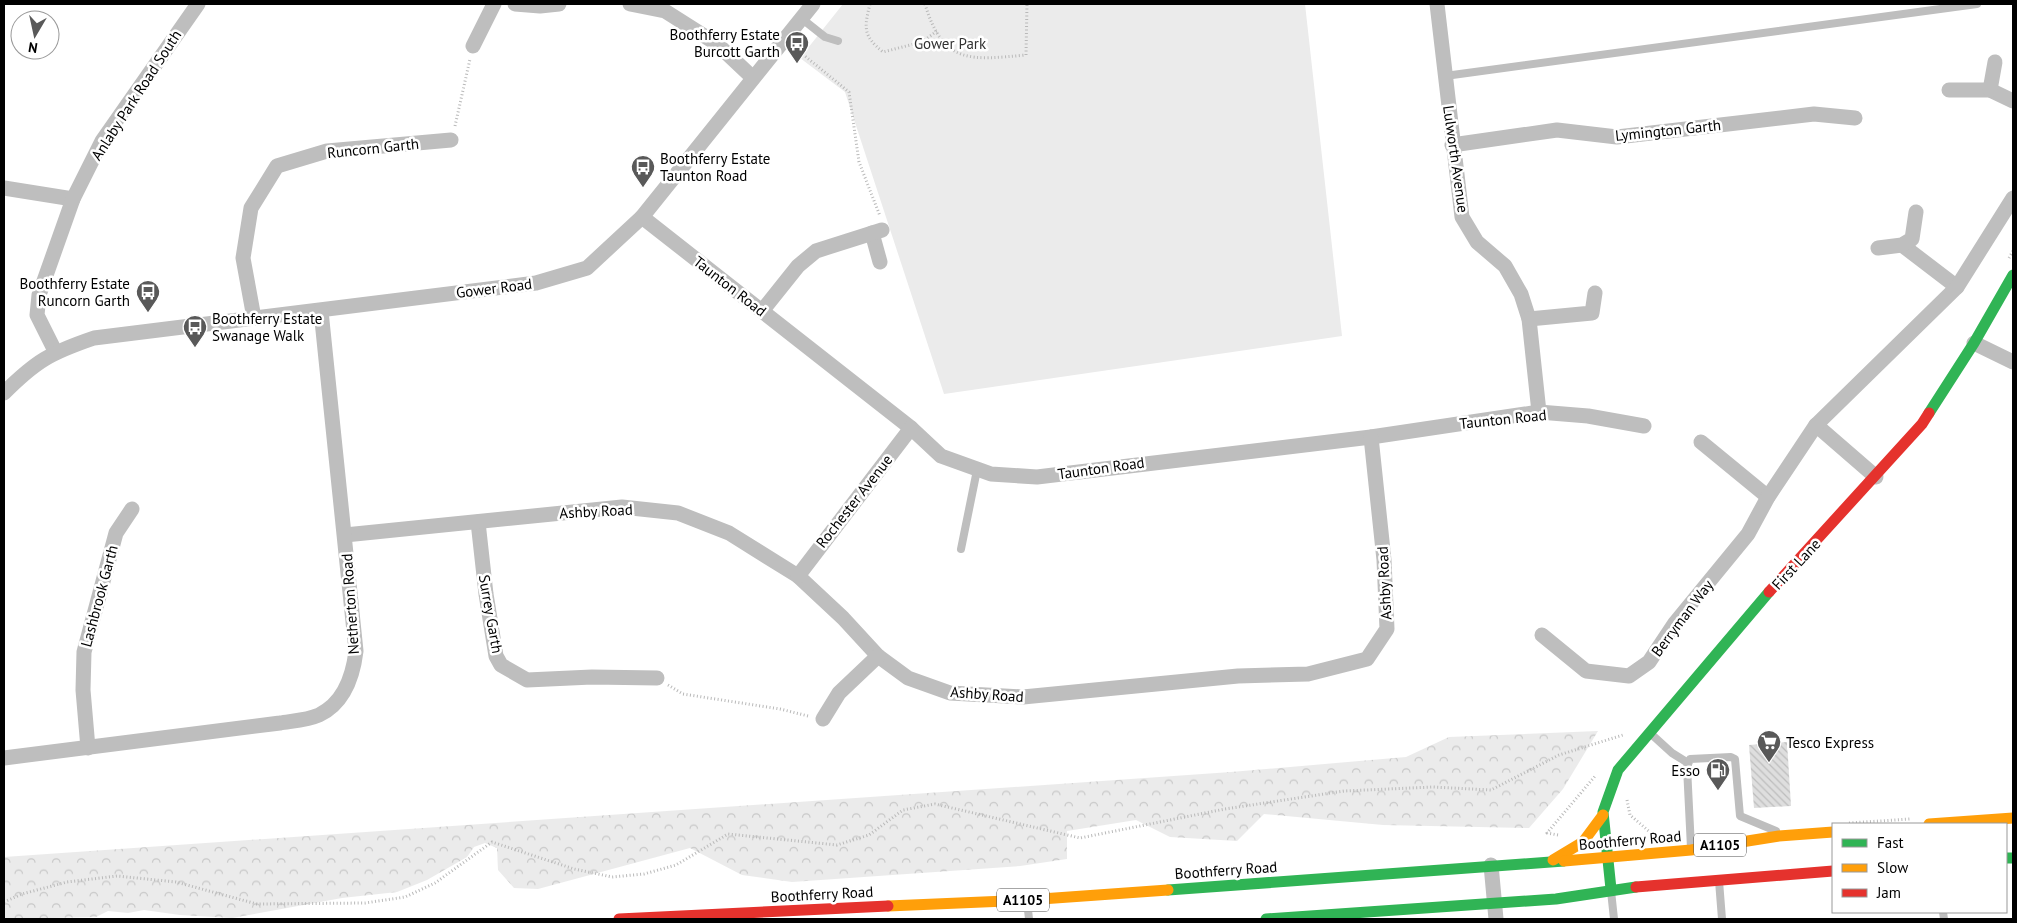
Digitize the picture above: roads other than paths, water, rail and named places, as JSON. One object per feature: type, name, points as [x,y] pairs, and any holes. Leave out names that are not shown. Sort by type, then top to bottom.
[{"type":"main road","name":"First Lane","points":[[1611,889],[1603,815],[1618,770],[1767,595],[1922,424],[1974,343],[2013,275]]},
{"type":"main road","points":[[1548,862],[1571,851],[1583,842],[1603,815]]},
{"type":"main road","points":[[1949,823],[2013,818]]},
{"type":"main road","name":"Boothferry Road","points":[[619,919],[1027,900],[1691,850],[1779,836],[1832,832]]},
{"type":"main road","name":"A1105","points":[[1266,919],[1556,899],[1611,889],[1832,871]]},
{"type":"street","name":"Anlaby Park Road South","points":[[55,351],[37,315],[39,295],[73,199],[102,141],[198,4]]},
{"type":"street","points":[[473,46],[494,4]]},
{"type":"street","points":[[515,4],[540,6],[559,4]]},
{"type":"street","points":[[630,4],[665,11],[717,44],[752,77]]},
{"type":"street","name":"Gower Road","points":[[55,351],[94,338],[536,284],[587,268],[642,217],[752,77],[813,4]]},
{"type":"street","name":"Lulworth Avenue","points":[[1437,4],[1452,145],[1462,217],[1477,242],[1505,266],[1521,294],[1529,319],[1539,412]]},
{"type":"street","points":[[1990,90],[1995,62]]},
{"type":"street","points":[[1949,90],[1990,90],[2013,101]]},
{"type":"street","name":"Lymington Garth","points":[[1452,145],[1557,130],[1617,137],[1814,114],[1855,118]]},
{"type":"street","name":"Runcorn Garth","points":[[254,318],[243,258],[244,250],[251,208],[277,166],[327,151],[451,140]]},
{"type":"street","points":[[4,188],[73,199]]},
{"type":"street","name":"Berryman Way","points":[[1542,635],[1586,671],[1629,676],[1649,662],[1675,622],[1748,534],[1768,497],[1816,425],[1957,287],[2013,198]]},
{"type":"street","points":[[1878,248],[1902,245],[1912,239],[1916,212]]},
{"type":"street","name":"Taunton Road","points":[[642,217],[911,428],[941,456],[991,474],[1037,477],[1371,437],[1539,412],[1588,416],[1644,426]]},
{"type":"street","points":[[762,311],[798,266],[816,251],[877,231],[880,262]]},
{"type":"street","points":[[1902,245],[1957,287]]},
{"type":"street","points":[[1529,319],[1592,313],[1595,292]]},
{"type":"street","name":"Netherton Road","points":[[4,758],[280,723],[318,716],[333,706],[345,691],[353,673],[356,651],[321,311]]},
{"type":"street","points":[[1974,343],[2013,362]]},
{"type":"street","points":[[4,393],[28,369],[55,351]]},
{"type":"street","points":[[1816,425],[1876,476]]},
{"type":"street","name":"Rochester Avenue","points":[[798,576],[911,428]]},
{"type":"street","name":"Ashby Road","points":[[345,535],[622,507],[678,514],[729,533],[798,576],[843,618],[878,656],[908,678],[950,693],[1023,697],[1238,676],[1308,674],[1367,659],[1387,629],[1384,560],[1371,437]]},
{"type":"street","points":[[1701,442],[1768,497]]},
{"type":"street","name":"Lashbrook Garth","points":[[88,748],[83,690],[84,652],[116,533],[132,509]]},
{"type":"street","name":"Surrey Garth","points":[[478,522],[486,594],[496,656],[501,665],[527,680],[592,677],[657,678]]},
{"type":"street","points":[[823,719],[839,693],[878,656]]},
{"type":"street","points":[[1491,865],[1496,919]]},
{"type":"lane","points":[[1445,76],[1977,4]]},
{"type":"lane","points":[[801,18],[825,38],[838,41]]},
{"type":"lane","points":[[962,549],[977,470]]},
{"type":"lane","points":[[1649,733],[1672,753],[1688,762]]},
{"type":"lane","points":[[1688,762],[1699,759],[1731,757],[1735,759],[1740,816],[1774,829],[1779,836]]},
{"type":"lane","points":[[1688,762],[1691,850]]},
{"type":"lane","points":[[1719,880],[1722,919]]},
{"type":"lane","points":[[1611,889],[1614,919]]},
{"type":"lane","points":[[1027,900],[1029,919]]},
{"type":"place","name":"Boothferry Estate Burcott Garth","points":[[797,64]]},
{"type":"place","name":"Boothferry Estate Taunton Road","points":[[643,188]]},
{"type":"place","name":"Boothferry Estate Runcorn Garth","points":[[148,313]]},
{"type":"place","name":"Boothferry Estate Swanage Walk","points":[[195,348]]},
{"type":"place","name":"Tesco Express","points":[[1769,763]]},
{"type":"place","name":"Esso","points":[[1718,791]]},
{"type":"park label","name":"Gower Park","points":[[950,43]]}]
